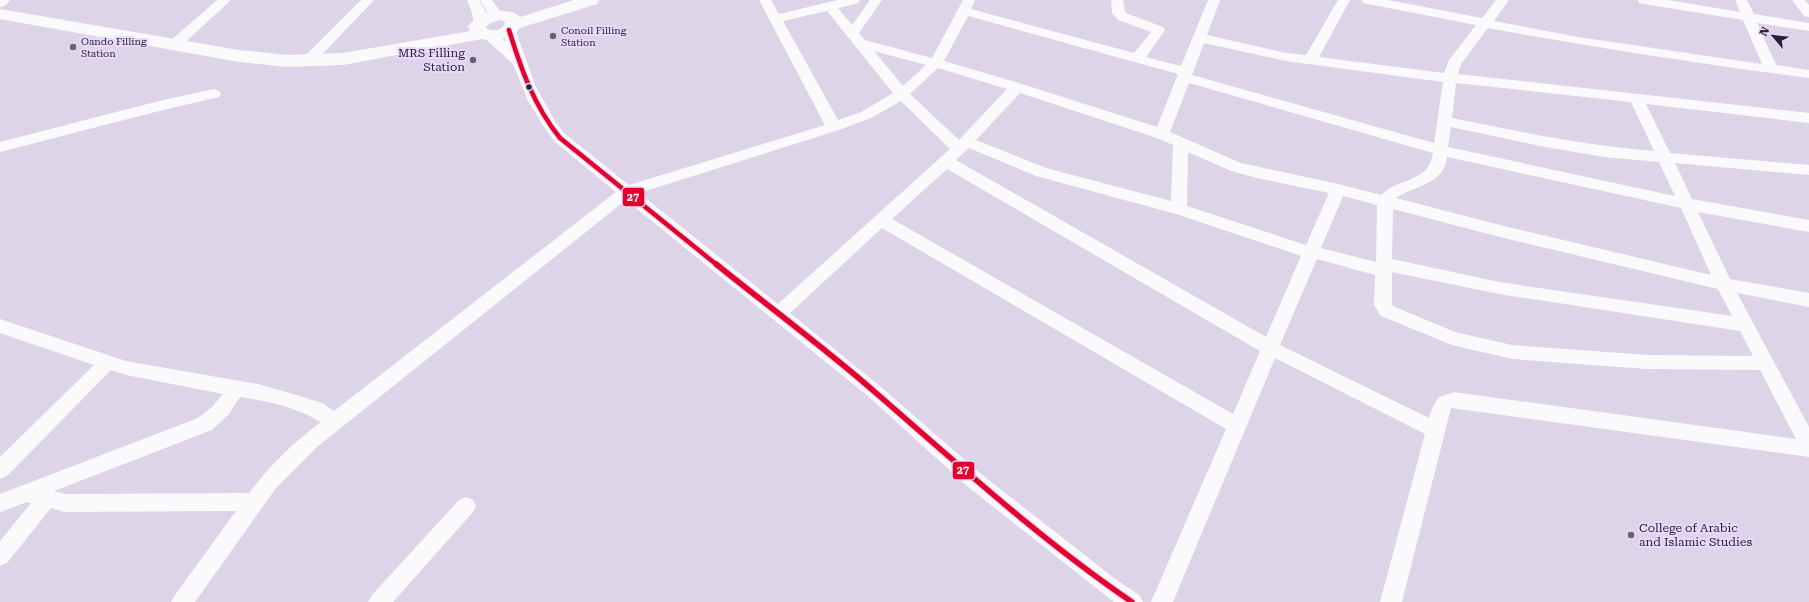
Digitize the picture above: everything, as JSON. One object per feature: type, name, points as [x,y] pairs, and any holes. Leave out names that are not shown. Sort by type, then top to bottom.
[{"type":"highway","points":[[506,22],[581,0]]},
{"type":"highway","points":[[0,14],[260,59],[308,61],[343,59],[396,49],[482,30],[490,16],[506,22],[591,0]]},
{"type":"highway","points":[[0,28],[17,16]]},
{"type":"street","points":[[0,3],[4,0]]},
{"type":"street","points":[[174,45],[225,0]]},
{"type":"street","points":[[308,61],[368,0]]},
{"type":"street","points":[[474,0],[506,22],[518,62],[546,123],[560,138],[876,392],[974,480],[1101,580],[1132,602]]},
{"type":"street","points":[[474,0],[478,10],[482,30],[499,43],[518,62]]},
{"type":"street","points":[[765,0],[777,19],[834,127]]},
{"type":"street","points":[[777,19],[854,0]]},
{"type":"street","points":[[857,38],[876,0]]},
{"type":"street","points":[[1117,0],[1119,13],[1123,17],[1158,30],[1137,59]]},
{"type":"street","points":[[1162,134],[1214,0]]},
{"type":"street","points":[[1311,59],[1344,0]]},
{"type":"street","points":[[1368,0],[1578,41],[1700,60],[1809,74]]},
{"type":"street","points":[[1503,0],[1486,24],[1454,63],[1450,78],[1439,162],[1435,172],[1426,180],[1390,194],[1385,200],[1383,305],[1387,311],[1460,339],[1512,352],[1647,362],[1765,363]]},
{"type":"street","points":[[1644,0],[1809,27]]},
{"type":"street","points":[[1741,0],[1750,17],[1771,69]]},
{"type":"street","points":[[1798,0],[1809,13]]},
{"type":"street","points":[[830,6],[902,94],[963,145],[1041,172],[1179,209],[1311,252],[1384,268],[1499,288],[1745,325]]},
{"type":"street","points":[[185,601],[254,502],[269,482],[291,459],[335,421],[626,192],[834,127],[866,115],[902,94],[936,63],[967,6],[1185,75],[1440,150],[1686,204],[1809,226]]},
{"type":"street","points":[[857,38],[1162,134],[1236,167],[1257,173],[1338,189],[1500,231],[1724,284],[1808,301]]},
{"type":"street","points":[[1200,38],[1286,57],[1450,78],[1809,118]]},
{"type":"street","points":[[779,313],[963,145],[1016,87]]},
{"type":"street","points":[[0,147],[159,106],[214,94]]},
{"type":"street","points":[[1637,99],[1724,284],[1809,445]]},
{"type":"street","points":[[1444,121],[1540,141],[1604,152],[1809,170]]},
{"type":"street","points":[[1179,209],[1181,143]]},
{"type":"street","points":[[945,161],[1270,348],[1435,430]]},
{"type":"street","points":[[1162,602],[1338,189]]},
{"type":"street","points":[[881,220],[1236,426]]},
{"type":"street","points":[[0,326],[126,368],[235,390],[258,392],[294,401],[316,409],[335,421]]},
{"type":"street","points":[[0,470],[108,362]]},
{"type":"street","points":[[0,502],[205,424],[220,414],[230,401],[235,390]]},
{"type":"street","points":[[1391,602],[1435,430],[1441,408],[1445,402],[1454,400],[1809,449]]},
{"type":"street","points":[[27,493],[47,500],[65,503],[254,502]]},
{"type":"street","points":[[0,556],[47,500]]},
{"type":"street","points":[[379,602],[466,506]]},
{"type":"transit line","name":"27","points":[[509,30],[523,73],[535,101],[551,127],[560,138],[875,392],[974,480],[1107,585],[1132,602]]},
{"type":"place","name":"Conoil Filling Station","points":[[553,36]]},
{"type":"place","name":"Oando Filling Station","points":[[73,47]]},
{"type":"place","name":"MRS Filling Station","points":[[473,60]]},
{"type":"place","name":"College of Arabic and Islamic Studies","points":[[1631,535]]}]
